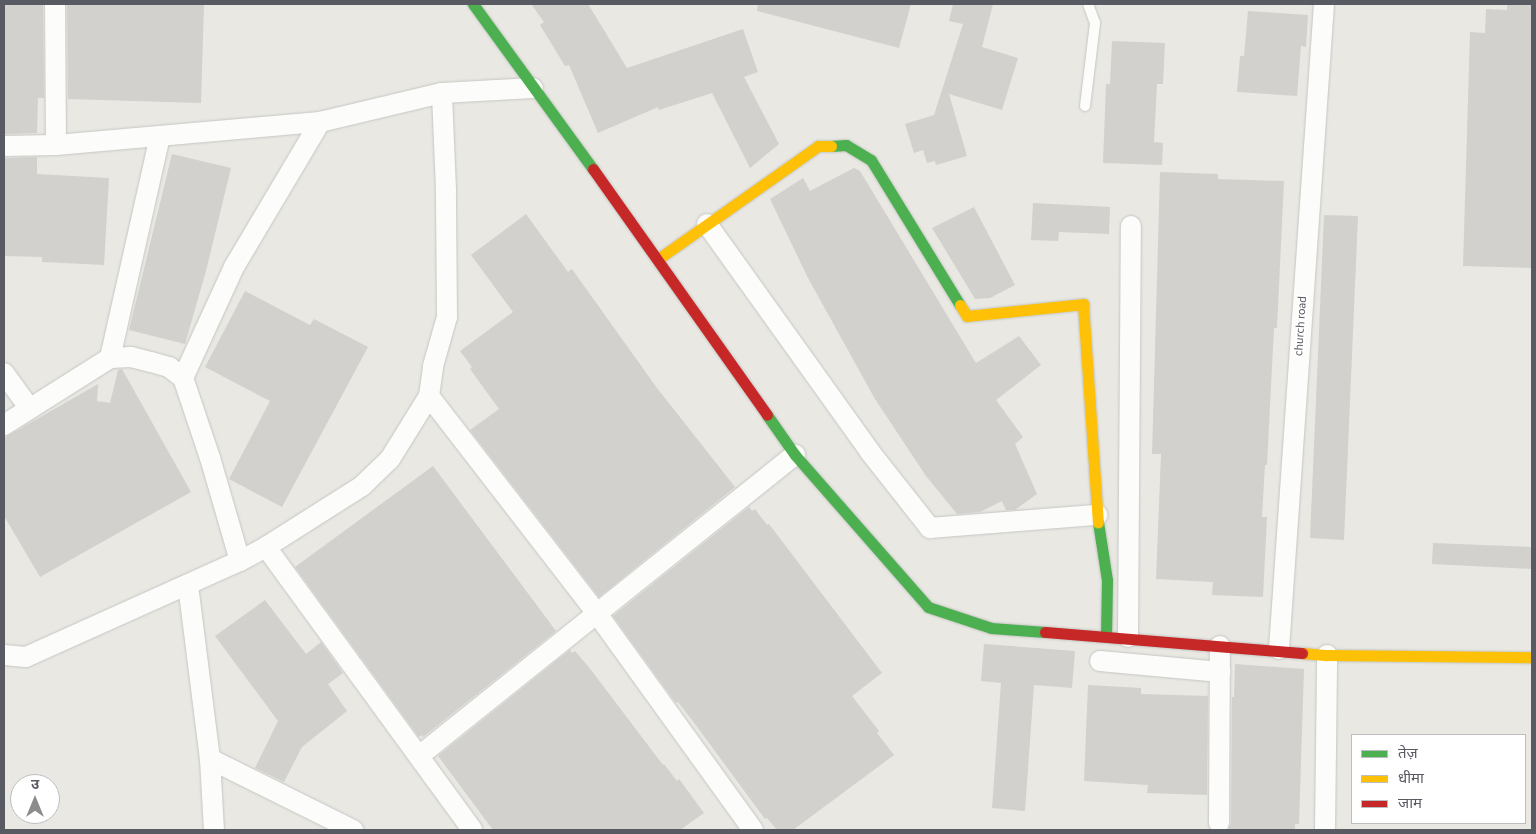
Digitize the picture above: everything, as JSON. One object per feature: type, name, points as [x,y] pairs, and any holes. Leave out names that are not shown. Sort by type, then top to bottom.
[{"type":"street","points":[[55,4],[56,145]]},
{"type":"street","points":[[473,4],[658,259],[795,455],[928,606],[991,628],[1106,635],[1220,646],[1279,649],[1327,655],[1532,657]]},
{"type":"street","name":"church road","points":[[1279,649],[1324,4]]},
{"type":"street","points":[[4,146],[56,145],[160,138],[320,122],[442,93],[533,88]]},
{"type":"street","points":[[4,655],[26,657],[240,561],[266,547],[362,486],[390,459],[429,396],[433,366],[447,317],[446,190],[442,93]]},
{"type":"street","points":[[183,378],[234,267],[320,122]]},
{"type":"street","points":[[110,358],[160,138]]},
{"type":"street","points":[[658,259],[818,146],[846,145],[871,160],[966,316],[1084,304],[1097,515],[1107,580],[1106,635]]},
{"type":"street","points":[[707,224],[870,452],[930,528],[1097,515]]},
{"type":"street","points":[[1128,637],[1131,226]]},
{"type":"street","points":[[4,425],[110,358],[131,357],[169,368],[183,378],[210,458],[240,561]]},
{"type":"street","points":[[4,373],[30,409]]},
{"type":"street","points":[[429,396],[598,615],[753,830]]},
{"type":"street","points":[[419,756],[598,615],[795,455]]},
{"type":"street","points":[[266,547],[472,830]]},
{"type":"street","points":[[188,585],[210,758],[214,830]]},
{"type":"street","points":[[1219,823],[1220,646]]},
{"type":"street","points":[[1325,830],[1327,655]]},
{"type":"street","points":[[1100,661],[1221,672]]},
{"type":"street","points":[[210,758],[353,830]]},
{"type":"lane","points":[[1085,106],[1095,23],[1088,4]]},
{"type":"building","points":[[4,4],[43,4],[44,98],[38,98],[37,133],[4,134]]},
{"type":"building","points":[[67,4],[204,4],[201,103],[68,99]]},
{"type":"building","points":[[531,4],[588,4],[627,68],[743,29],[758,72],[744,77],[779,144],[750,168],[712,93],[659,110],[658,107],[598,133],[569,65],[565,66],[540,25],[544,22]]},
{"type":"building","points":[[758,4],[911,4],[899,48],[757,11]]},
{"type":"building","points":[[953,4],[993,4],[982,47],[1018,58],[1002,110],[949,94],[967,156],[936,165],[935,161],[927,163],[923,150],[914,153],[905,124],[934,115],[963,24],[949,21]]},
{"type":"building","points":[[1507,4],[1532,4],[1532,268],[1463,266],[1470,32],[1485,33],[1486,9],[1507,10]]},
{"type":"building","points":[[1248,11],[1308,15],[1306,47],[1301,46],[1297,96],[1237,92],[1240,56],[1244,56]]},
{"type":"building","points":[[1112,41],[1165,43],[1163,84],[1157,84],[1154,142],[1163,143],[1162,165],[1103,163],[1106,84],[1110,84]]},
{"type":"building","points":[[172,154],[231,168],[206,271],[185,344],[129,330]]},
{"type":"building","points":[[37,157],[37,174],[109,178],[104,265],[42,262],[42,257],[4,256],[4,158]]},
{"type":"building","points":[[854,168],[860,171],[976,363],[1019,336],[1041,365],[996,400],[1023,437],[1015,444],[1037,494],[1015,510],[1006,510],[1002,501],[980,512],[957,514],[926,476],[875,399],[808,278],[770,199],[803,178],[810,191]]},
{"type":"building","points":[[1160,172],[1218,174],[1218,179],[1284,181],[1277,328],[1274,328],[1267,465],[1265,465],[1262,517],[1267,517],[1263,597],[1212,595],[1213,582],[1156,579],[1161,454],[1152,454]]},
{"type":"building","points":[[1033,203],[1110,207],[1109,234],[1059,232],[1058,241],[1031,240]]},
{"type":"building","points":[[974,207],[1015,285],[990,298],[975,299],[932,228]]},
{"type":"building","points":[[526,214],[568,272],[572,269],[657,388],[735,487],[599,597],[470,430],[499,409],[470,369],[472,367],[460,351],[513,312],[471,255]]},
{"type":"building","points":[[1324,215],[1358,216],[1344,540],[1310,538]]},
{"type":"building","points":[[245,291],[310,325],[314,319],[368,347],[282,507],[229,479],[270,401],[205,367]]},
{"type":"building","points":[[122,369],[191,492],[40,577],[4,516],[4,438],[98,384],[97,401],[110,403],[118,370]]},
{"type":"building","points":[[433,466],[556,631],[423,737],[422,735],[419,737],[295,567]]},
{"type":"building","points":[[749,507],[752,511],[755,509],[767,525],[769,524],[882,673],[852,696],[879,731],[877,733],[894,755],[793,830],[777,830],[767,818],[765,819],[692,720],[678,702],[676,703],[613,616]]},
{"type":"building","points":[[1433,543],[1532,547],[1532,569],[1432,564]]},
{"type":"building","points":[[265,600],[306,654],[321,642],[343,673],[328,684],[347,711],[302,747],[284,782],[255,768],[278,721],[215,636]]},
{"type":"building","points":[[984,644],[1075,651],[1072,688],[1034,685],[1025,811],[992,808],[1001,683],[981,681]]},
{"type":"building","points":[[570,650],[572,653],[575,651],[588,666],[663,765],[677,781],[679,779],[704,813],[680,830],[493,830],[438,756]]},
{"type":"building","points":[[1235,664],[1304,669],[1299,824],[1295,824],[1295,830],[1228,830],[1231,823],[1232,697],[1234,697]]},
{"type":"building","points":[[1088,685],[1141,688],[1141,694],[1208,696],[1207,795],[1147,793],[1148,785],[1084,781]]},
{"type":"traffic: fast","points":[[473,4],[593,169]]},
{"type":"traffic: fast","points":[[831,146],[846,145],[871,160],[960,305]]},
{"type":"traffic: fast","points":[[767,415],[795,455],[928,607],[991,628],[1045,632]]},
{"type":"traffic: fast","points":[[1098,522],[1107,580],[1106,635]]},
{"type":"traffic: slow","points":[[658,259],[818,146],[831,146]]},
{"type":"traffic: slow","points":[[960,305],[967,316],[1083,304],[1098,522]]},
{"type":"traffic: slow","points":[[1302,653],[1327,655],[1532,657]]},
{"type":"traffic: jam","points":[[593,169],[767,415]]},
{"type":"traffic: jam","points":[[1045,632],[1302,653]]}]
